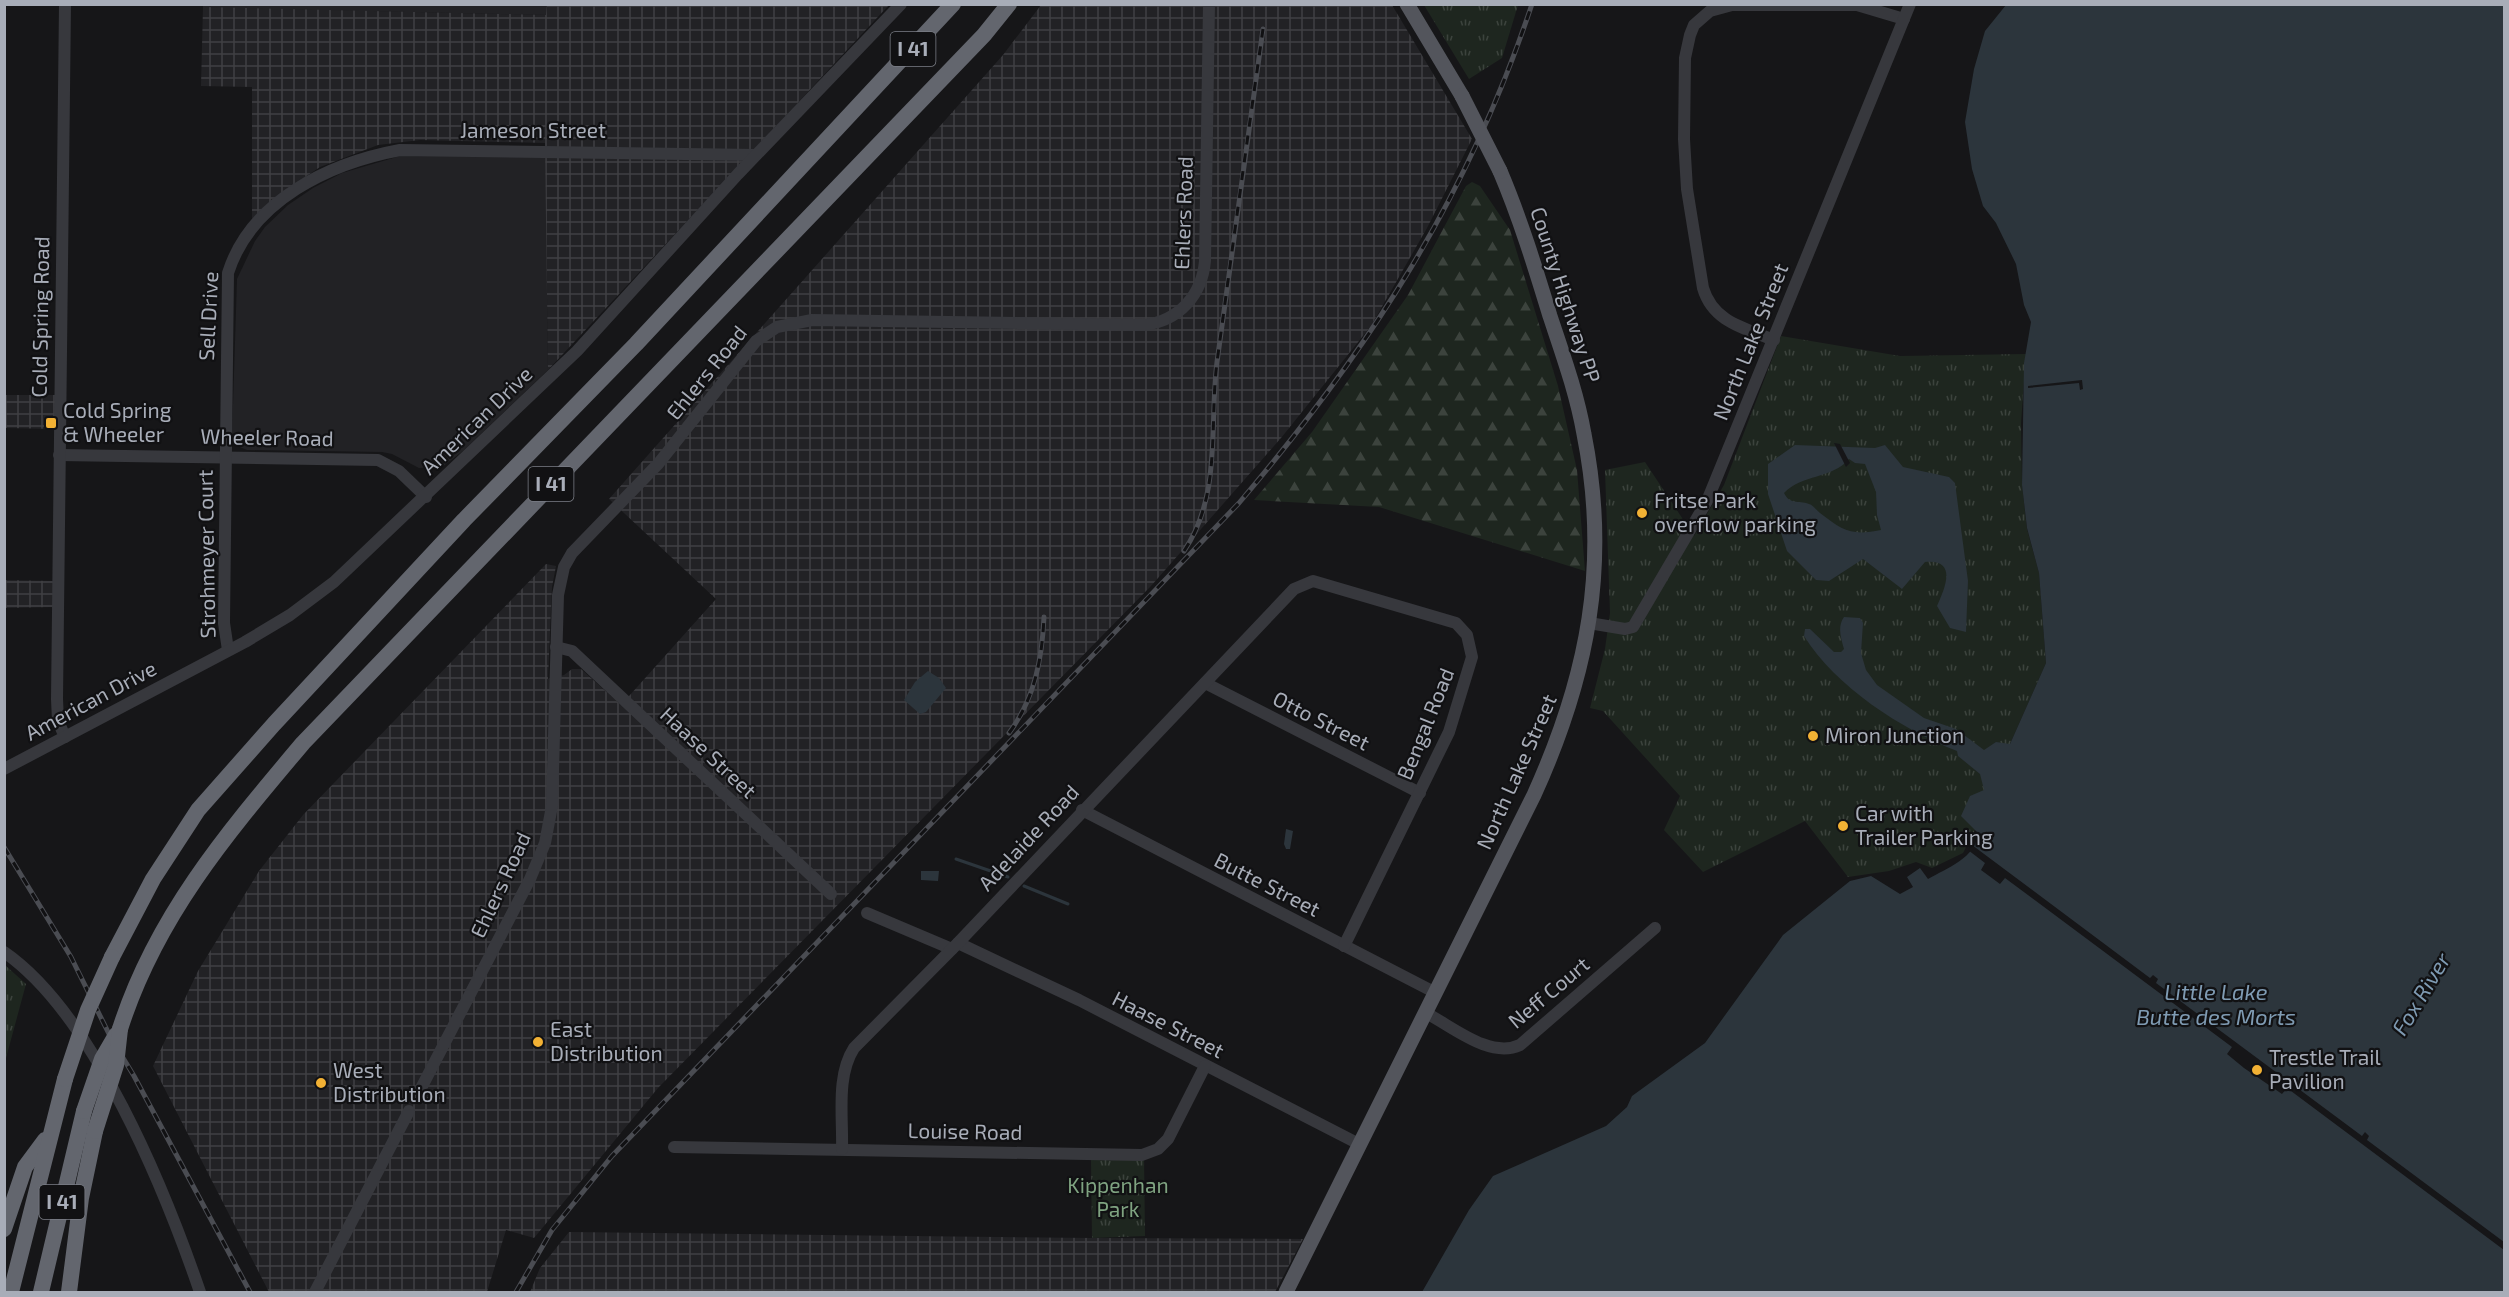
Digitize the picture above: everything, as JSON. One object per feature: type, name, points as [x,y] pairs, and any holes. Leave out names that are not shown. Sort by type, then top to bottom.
[{"type":"highway","name":"I 41","points":[[11,1293],[49,1135],[88,1010],[112,957],[153,879],[198,810],[401,587],[636,344],[953,4]]},
{"type":"highway","name":"I 41","points":[[41,1293],[84,1112],[102,1059],[120,1029],[133,994],[192,880],[223,838],[303,743],[984,35],[1009,4]]},
{"type":"highway","points":[[69,1293],[81,1198],[95,1131],[116,1065],[120,1029]]},
{"type":"highway","points":[[4,1228],[25,1167],[49,1135]]},
{"type":"main road","name":"County Highway PP","points":[[1407,4],[1462,96],[1500,171],[1523,230],[1573,389],[1584,432],[1591,476],[1595,536],[1589,623]]},
{"type":"main road","name":"North Lake Street","points":[[1286,1293],[1557,745],[1578,681],[1589,623]]},
{"type":"street","name":"Cold Spring Road","points":[[64,737],[58,721],[57,699],[65,4]]},
{"type":"street","name":"American Drive","points":[[4,769],[277,623],[318,595],[426,497],[577,351],[756,155],[901,4]]},
{"type":"street","name":"Ehlers Road","points":[[417,1096],[530,879],[545,843],[553,795],[556,647],[560,583],[572,553],[658,464],[739,360],[765,333],[789,323],[812,320],[1144,325],[1164,320],[1187,305],[1201,282],[1205,261],[1209,4]]},
{"type":"street","name":"North Lake Street","points":[[1589,623],[1629,629],[1638,620],[1707,501],[1910,4]]},
{"type":"street","points":[[1774,340],[1719,317],[1707,300],[1703,288],[1687,189],[1684,139],[1685,58],[1689,35],[1701,17],[1710,11],[1732,5],[1857,5],[1904,19]]},
{"type":"street","name":"Jameson Street","points":[[315,178],[356,160],[400,150],[756,155]]},
{"type":"street","name":"Sell Drive","points":[[225,457],[227,288],[230,266],[239,247],[261,219],[276,204],[315,178]]},
{"type":"street","name":"Wheeler Road","points":[[59,455],[378,460],[399,471],[426,497]]},
{"type":"street","name":"Strohmeyer Court","points":[[225,457],[224,623],[228,650]]},
{"type":"street","name":"Bengal Road","points":[[1307,582],[1321,581],[1449,620],[1462,628],[1472,649],[1471,664],[1449,732],[1344,946]]},
{"type":"street","name":"Adelaide Road","points":[[842,1149],[843,1079],[848,1057],[1294,589],[1307,582]]},
{"type":"street","name":"Haase Street","points":[[556,647],[572,651],[831,894]]},
{"type":"street","name":"Otto Street","points":[[1205,683],[1420,793]]},
{"type":"street","name":"Butte Street","points":[[1082,810],[1436,993]]},
{"type":"street","name":"Haase Street","points":[[867,913],[955,946],[1079,1000],[1359,1144]]},
{"type":"street","name":"Neff Court","points":[[1426,1013],[1492,1048],[1511,1049],[1520,1045],[1655,927]]},
{"type":"street","points":[[4,952],[33,976],[60,1005],[95,1059],[144,1154],[200,1293]]},
{"type":"street","name":"Louise Road","points":[[674,1147],[1142,1155],[1158,1149],[1168,1139],[1205,1066]]},
{"type":"street","points":[[315,1293],[409,1111]]},
{"type":"shaded area","points":[[203,4],[547,5],[547,15],[223,8],[203,7]]},
{"type":"shaded area","points":[[547,4],[889,5],[548,370],[545,143],[420,140],[378,145],[320,167],[277,196],[252,219],[252,87],[201,86],[203,7],[546,15]]},
{"type":"shaded area","points":[[1041,5],[1392,5],[1472,139],[1427,228],[1371,326],[1281,438],[1151,586],[658,1088],[534,1238],[506,1230],[487,1292],[269,1292],[153,1066],[198,971],[259,871],[303,815],[546,564],[556,566],[552,587],[548,679],[564,675],[572,669],[581,669],[621,705],[716,599],[609,499],[1003,55]]},
{"type":"shaded area","points":[[400,156],[546,156],[548,370],[463,451],[442,467],[419,468],[392,454],[382,452],[247,450],[235,445],[232,436],[237,279],[255,241],[265,227],[288,205],[313,188],[342,173]]},
{"type":"shaded area","points":[[5,395],[56,395],[56,429],[5,428]]},
{"type":"shaded area","points":[[5,580],[53,581],[54,607],[5,608]]},
{"type":"shaded area","points":[[569,1232],[1303,1239],[1275,1292],[530,1292],[540,1268]]},
{"type":"green space","points":[[1424,5],[1518,5],[1502,58],[1469,79]]},
{"type":"green space","points":[[1472,182],[1480,186],[1510,230],[1558,386],[1577,470],[1585,571],[1379,507],[1254,500],[1312,432],[1408,295],[1466,186]]},
{"type":"green space","points":[[1781,336],[1900,356],[2026,354],[2021,423],[2022,485],[2027,529],[2039,573],[2046,663],[2010,744],[1993,795],[1963,853],[1932,868],[1916,862],[1889,871],[1848,877],[1805,821],[1703,872],[1664,830],[1680,796],[1603,711],[1590,708],[1605,649],[1610,613],[1605,470],[1645,462],[1694,536],[1724,485]]},
{"type":"green space","points":[[5,965],[26,984],[6,1058],[4,1058]]},
{"type":"green space","name":"Kippenhan Park","points":[[1091,1159],[1144,1159],[1145,1236],[1092,1238]]},
{"type":"water","name":"Little Lake Butte des Morts","points":[[2006,5],[2504,5],[2504,1292],[1422,1292],[1469,1210],[1493,1176],[1606,1126],[1627,1107],[1632,1096],[1705,1043],[1783,935],[1850,881],[1871,876],[1900,894],[1913,887],[1907,877],[1920,868],[1928,879],[1966,856],[1976,842],[1978,833],[1961,816],[1970,796],[1984,790],[1980,774],[1958,756],[1957,751],[1914,731],[1852,689],[1817,655],[1804,636],[1805,629],[1810,629],[1834,652],[1841,652],[1844,649],[1840,633],[1844,617],[1860,618],[1863,623],[1861,653],[1866,670],[1877,685],[1924,718],[1956,729],[1984,750],[1996,742],[2010,744],[2046,663],[2039,573],[2027,528],[2022,485],[2024,363],[2031,322],[2024,305],[2016,264],[1996,223],[1983,206],[1972,169],[1965,122],[1974,69],[1985,31]]},
{"type":"water","points":[[1795,445],[1875,448],[1885,445],[1903,467],[1949,477],[1955,483],[1968,581],[1966,632],[1950,628],[1937,606],[1946,576],[1942,565],[1935,562],[1925,562],[1902,589],[1863,559],[1829,581],[1816,580],[1787,551],[1768,494],[1768,464]],"holes":[[[1849,459],[1855,463],[1865,464],[1876,492],[1877,515],[1881,530],[1855,532],[1842,528],[1810,505],[1792,501],[1784,493],[1799,482],[1834,470]]]},
{"type":"water","points":[[928,671],[939,678],[946,688],[926,712],[920,714],[904,700],[915,682]]},
{"type":"water","points":[[1286,829],[1293,831],[1290,849],[1286,849],[1284,844]]},
{"type":"water","points":[[921,871],[939,871],[938,881],[921,880]]},
{"type":"pier","points":[[2082,380],[2083,389],[2080,390],[2079,383],[2028,388],[2028,386]]},
{"type":"pier","points":[[1834,443],[1840,444],[1850,463],[1846,467]]},
{"type":"pier","points":[[1972,845],[2150,978],[2153,975],[2158,979],[2156,983],[2362,1136],[2365,1132],[2369,1136],[2367,1140],[2504,1242],[2504,1250],[2287,1088],[2282,1094],[2244,1068],[2227,1054],[2232,1047],[2005,878],[2000,884],[1981,870],[1985,863],[1968,850]]},
{"type":"waterway","points":[[956,859],[1008,877]]},
{"type":"waterway","points":[[1024,886],[1068,904]]},
{"type":"railway","points":[[516,1292],[552,1230],[612,1156],[1239,503],[1287,445],[1372,328],[1411,268],[1446,206],[1478,142],[1532,4]]},
{"type":"railway","points":[[1184,551],[1196,529],[1209,483],[1217,362],[1263,29]]},
{"type":"railway","points":[[1009,733],[1025,706],[1036,678],[1044,617]]},
{"type":"railway","points":[[4,847],[71,957],[111,1038],[134,1076],[250,1292]]},
{"type":"place","name":"Cold Spring & Wheeler","points":[[51,423]]},
{"type":"place","name":"Fritse Park overflow parking","points":[[1642,513]]},
{"type":"place","name":"Miron Junction","points":[[1813,736]]},
{"type":"place","name":"Car with Trailer Parking","points":[[1843,826]]},
{"type":"place","name":"East Distribution","points":[[538,1042]]},
{"type":"place","name":"Trestle Trail Pavilion","points":[[2257,1070]]},
{"type":"place","name":"West Distribution","points":[[321,1083]]},
{"type":"water label","name":"Fox River","points":[[2421,994]]}]
